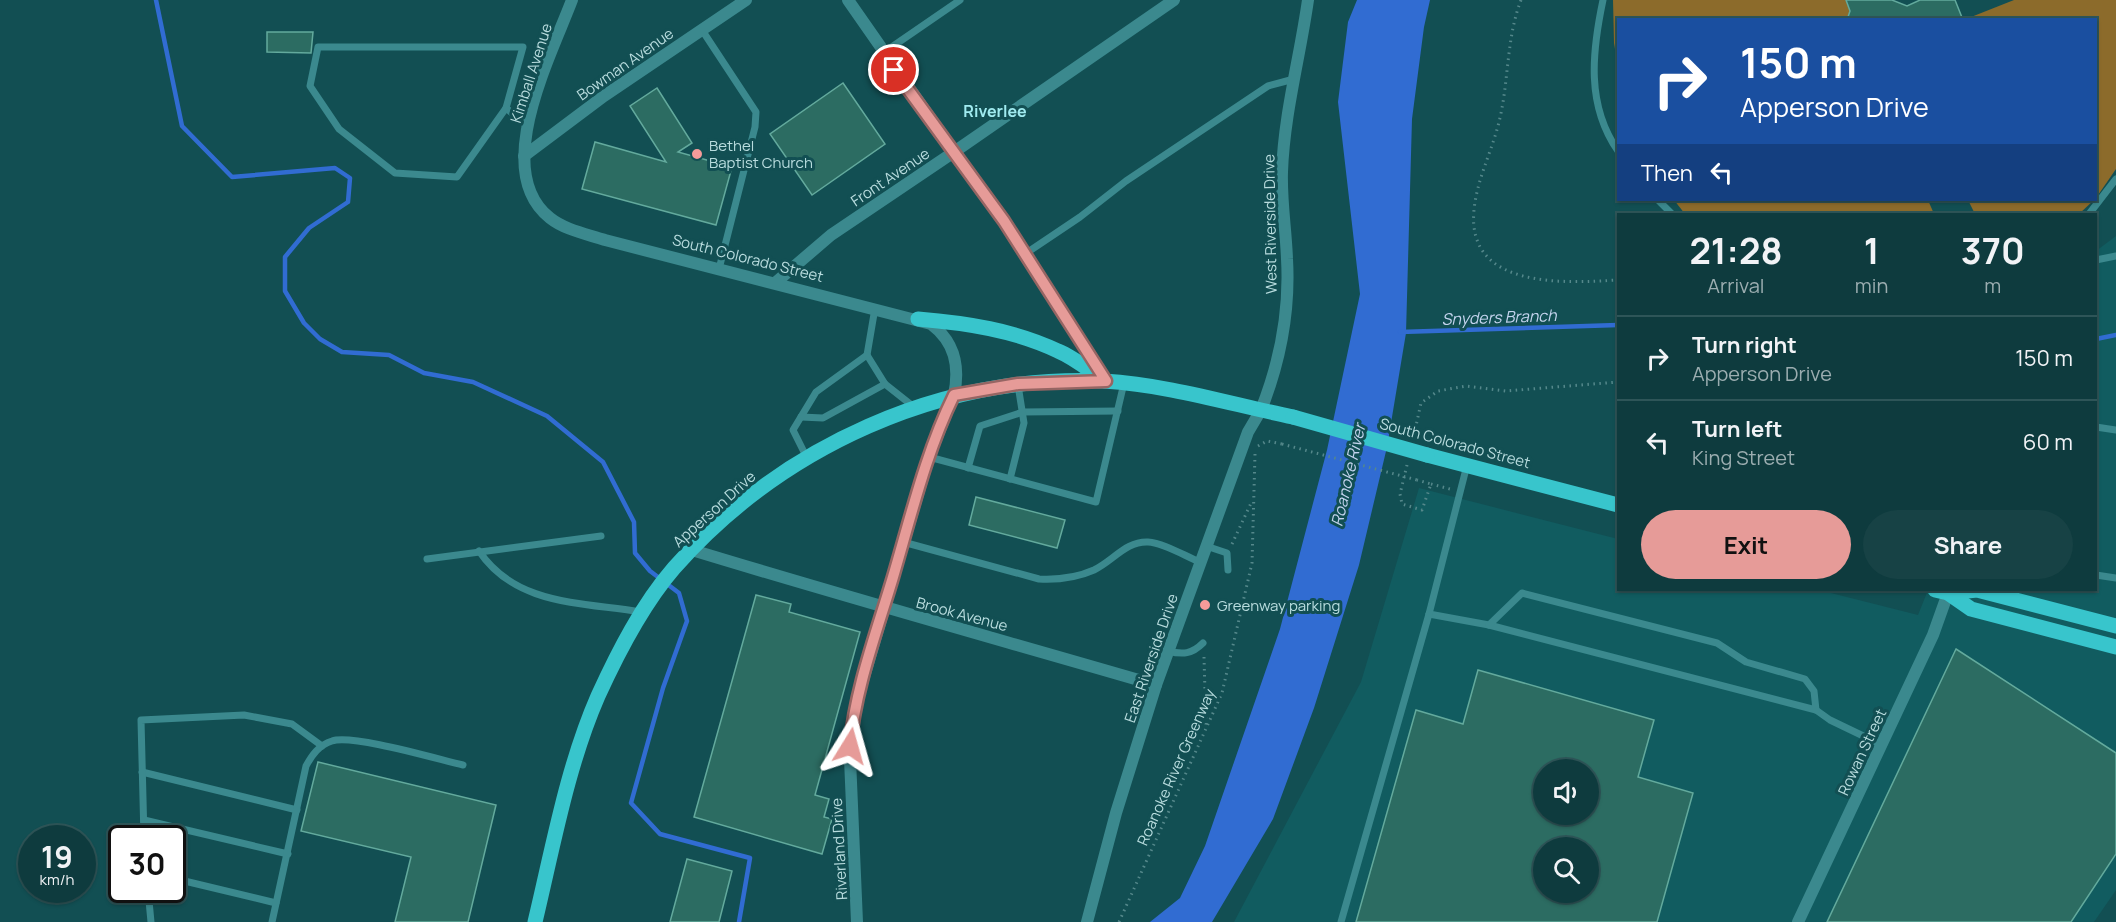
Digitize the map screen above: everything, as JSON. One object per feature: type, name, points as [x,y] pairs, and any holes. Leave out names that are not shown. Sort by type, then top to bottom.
[{"type":"main road","points":[[918,319],[973,324],[1018,336],[1059,351],[1106,381]]},
{"type":"main road","name":"South Colorado Street","points":[[1106,381],[1192,393],[1293,417],[1617,505]]},
{"type":"main road","name":"Apperson Drive","points":[[536,922],[579,749],[598,698],[643,612],[692,550],[740,505],[807,458],[858,430],[914,407],[954,395],[1018,384],[1106,381]]},
{"type":"main road","points":[[1944,591],[1971,609],[2116,647]]},
{"type":"main road","points":[[1981,591],[2116,626]]},
{"type":"street","name":"Kimball Avenue","points":[[524,156],[535,100],[572,0]]},
{"type":"street","name":"Bowman Avenue","points":[[524,156],[604,96],[746,0]]},
{"type":"street","points":[[848,0],[1025,254],[1106,381]]},
{"type":"street","name":"Front Avenue","points":[[775,284],[831,235],[1174,0]]},
{"type":"street","name":"West Riverside Drive","points":[[1261,410],[1281,348],[1287,300],[1282,172],[1285,132],[1308,0]]},
{"type":"street","name":"South Colorado Street","points":[[524,156],[528,189],[539,208],[551,219],[565,227],[605,240],[918,319],[940,331],[954,352],[957,365],[954,395]]},
{"type":"street","name":"Riverland Drive","points":[[857,922],[850,759],[851,733],[928,457],[954,395]]},
{"type":"street","name":"East Riverside Drive","points":[[1087,922],[1116,813],[1156,685],[1248,432],[1261,410]]},
{"type":"street","name":"Brook Avenue","points":[[692,550],[884,609],[957,627],[1156,685]]},
{"type":"street","name":"Rowan Street","points":[[1798,922],[1933,635],[1944,591]]},
{"type":"lane","points":[[883,53],[960,0]]},
{"type":"lane","points":[[1604,0],[1596,40],[1595,96],[1603,126],[1617,149]]},
{"type":"lane","points":[[702,30],[756,112],[755,127],[718,269]]},
{"type":"lane","points":[[318,46],[523,47],[506,108],[457,177],[395,173],[339,129],[310,86],[318,46]]},
{"type":"lane","points":[[1025,254],[1080,217],[1126,181],[1268,86],[1294,79]]},
{"type":"lane","points":[[506,108],[528,127]]},
{"type":"lane","points":[[2090,213],[2116,179]]},
{"type":"lane","points":[[1659,201],[1671,213]]},
{"type":"lane","points":[[2097,260],[2116,256]]},
{"type":"lane","points":[[875,308],[867,355],[885,384],[914,407]]},
{"type":"lane","points":[[807,458],[793,430],[816,392],[867,355]]},
{"type":"lane","points":[[928,457],[1096,502],[1124,383]]},
{"type":"lane","points":[[801,417],[824,418],[885,384]]},
{"type":"lane","points":[[1010,479],[1024,423],[1018,384]]},
{"type":"lane","points":[[968,468],[980,426],[1023,412],[1118,411]]},
{"type":"lane","points":[[2097,427],[2116,430]]},
{"type":"lane","points":[[1341,922],[1429,614],[1467,465]]},
{"type":"lane","points":[[427,559],[601,536]]},
{"type":"lane","points":[[903,542],[1039,579],[1059,580],[1078,576],[1096,569],[1126,547],[1137,543],[1150,542],[1200,562]]},
{"type":"lane","points":[[1206,546],[1227,553],[1228,570]]},
{"type":"lane","points":[[479,551],[497,572],[513,585],[531,594],[550,599],[643,612]]},
{"type":"lane","points":[[2097,575],[2116,578]]},
{"type":"lane","points":[[1489,625],[1522,593],[1717,643],[1746,662],[1805,679],[1814,691],[1816,710]]},
{"type":"lane","points":[[1429,614],[1489,625],[1816,710],[1830,720],[1882,745]]},
{"type":"lane","points":[[1168,651],[1183,655],[1197,649],[1203,643]]},
{"type":"lane","points":[[144,825],[141,720],[244,715],[292,724],[322,746]]},
{"type":"lane","points":[[272,922],[306,766],[322,746],[331,741],[351,739],[463,765]]},
{"type":"lane","points":[[142,772],[297,810]]},
{"type":"lane","points":[[144,820],[288,854]]},
{"type":"lane","points":[[186,881],[276,903]]},
{"type":"lane","points":[[149,903],[151,922]]},
{"type":"path","points":[[1521,0],[1512,34],[1499,122],[1474,207],[1475,234],[1488,258],[1520,277],[1550,282],[1617,280]]},
{"type":"path","points":[[1413,437],[1421,403],[1438,391],[1466,386],[1506,391],[1617,382]]},
{"type":"path","name":"Roanoke River Greenway","points":[[1119,922],[1222,693],[1252,562],[1256,447],[1267,441],[1282,444],[1461,490]]},
{"type":"path","points":[[1408,460],[1400,494],[1401,504],[1422,510],[1431,484]]},
{"type":"path","points":[[1227,553],[1254,497]]},
{"type":"path","points":[[1197,649],[1206,658],[1206,728]]},
{"type":"shaded area","points":[[1613,0],[1846,0],[1850,11],[1848,18],[1617,18],[1617,61],[1614,43]]},
{"type":"shaded area","points":[[2014,0],[2116,0],[2116,169],[2097,197],[2097,18],[1969,18]]},
{"type":"shaded area","points":[[1675,201],[1928,201],[1934,213],[1684,213]]},
{"type":"shaded area","points":[[1968,201],[2093,201],[2080,213],[1974,213]]},
{"type":"shaded area","points":[[2116,236],[2116,890],[2094,922],[1234,922],[1361,682],[1419,488],[1617,539],[1617,591],[1823,591],[1918,615],[1928,591],[2097,591],[2097,250]]},
{"type":"water","name":"Roanoke River","points":[[1357,0],[1430,0],[1424,27],[1412,119],[1406,333],[1387,447],[1359,565],[1314,708],[1273,819],[1212,922],[1150,922],[1180,898],[1205,846],[1280,629],[1327,450],[1360,294],[1338,102],[1348,22]]},
{"type":"building","points":[[1846,0],[1892,0],[1907,6],[1920,0],[1955,0],[1962,18],[1848,18],[1850,11]]},
{"type":"building","points":[[267,32],[313,32],[311,53],[267,52]]},
{"type":"building","points":[[843,83],[885,144],[812,195],[770,134]]},
{"type":"building","points":[[657,88],[692,143],[678,152],[732,167],[716,225],[582,189],[595,142],[666,162],[630,106]]},
{"type":"building","points":[[976,497],[1065,520],[1057,548],[969,525]]},
{"type":"building","points":[[756,595],[791,604],[789,612],[860,632],[815,795],[829,799],[824,817],[832,819],[822,854],[694,817]]},
{"type":"building","points":[[1956,649],[2116,753],[2116,854],[2071,922],[1827,922]]},
{"type":"building","points":[[1478,670],[1654,720],[1638,777],[1693,793],[1657,922],[1356,922],[1416,710],[1463,724]]},
{"type":"building","points":[[318,762],[496,805],[468,922],[395,922],[411,857],[301,831]]},
{"type":"building","points":[[687,859],[732,871],[719,922],[670,922]]},
{"type":"waterway","points":[[156,0],[182,126],[232,177],[335,168],[350,178],[348,202],[309,228],[285,257],[285,291],[304,323],[320,339],[342,352],[389,355],[424,373],[473,382],[547,416],[603,462],[634,522],[635,553],[650,571],[679,593],[687,621],[663,688],[631,803],[660,834],[750,858],[739,922]]},
{"type":"waterway","name":"Snyders Branch","points":[[1400,332],[1617,325]]},
{"type":"waterway","name":"Snyders Branch","points":[[2097,339],[2116,335]]},
{"type":"place","name":"Bethel Baptist Church","points":[[697,154]]},
{"type":"place","name":"Greenway parking","points":[[1205,605]]},
{"type":"district","name":"Riverlee","points":[[995,111]]},
{"type":"route","points":[[850,746],[857,701],[928,457],[954,395],[1018,384],[1106,381],[1004,221],[894,70]]}]
